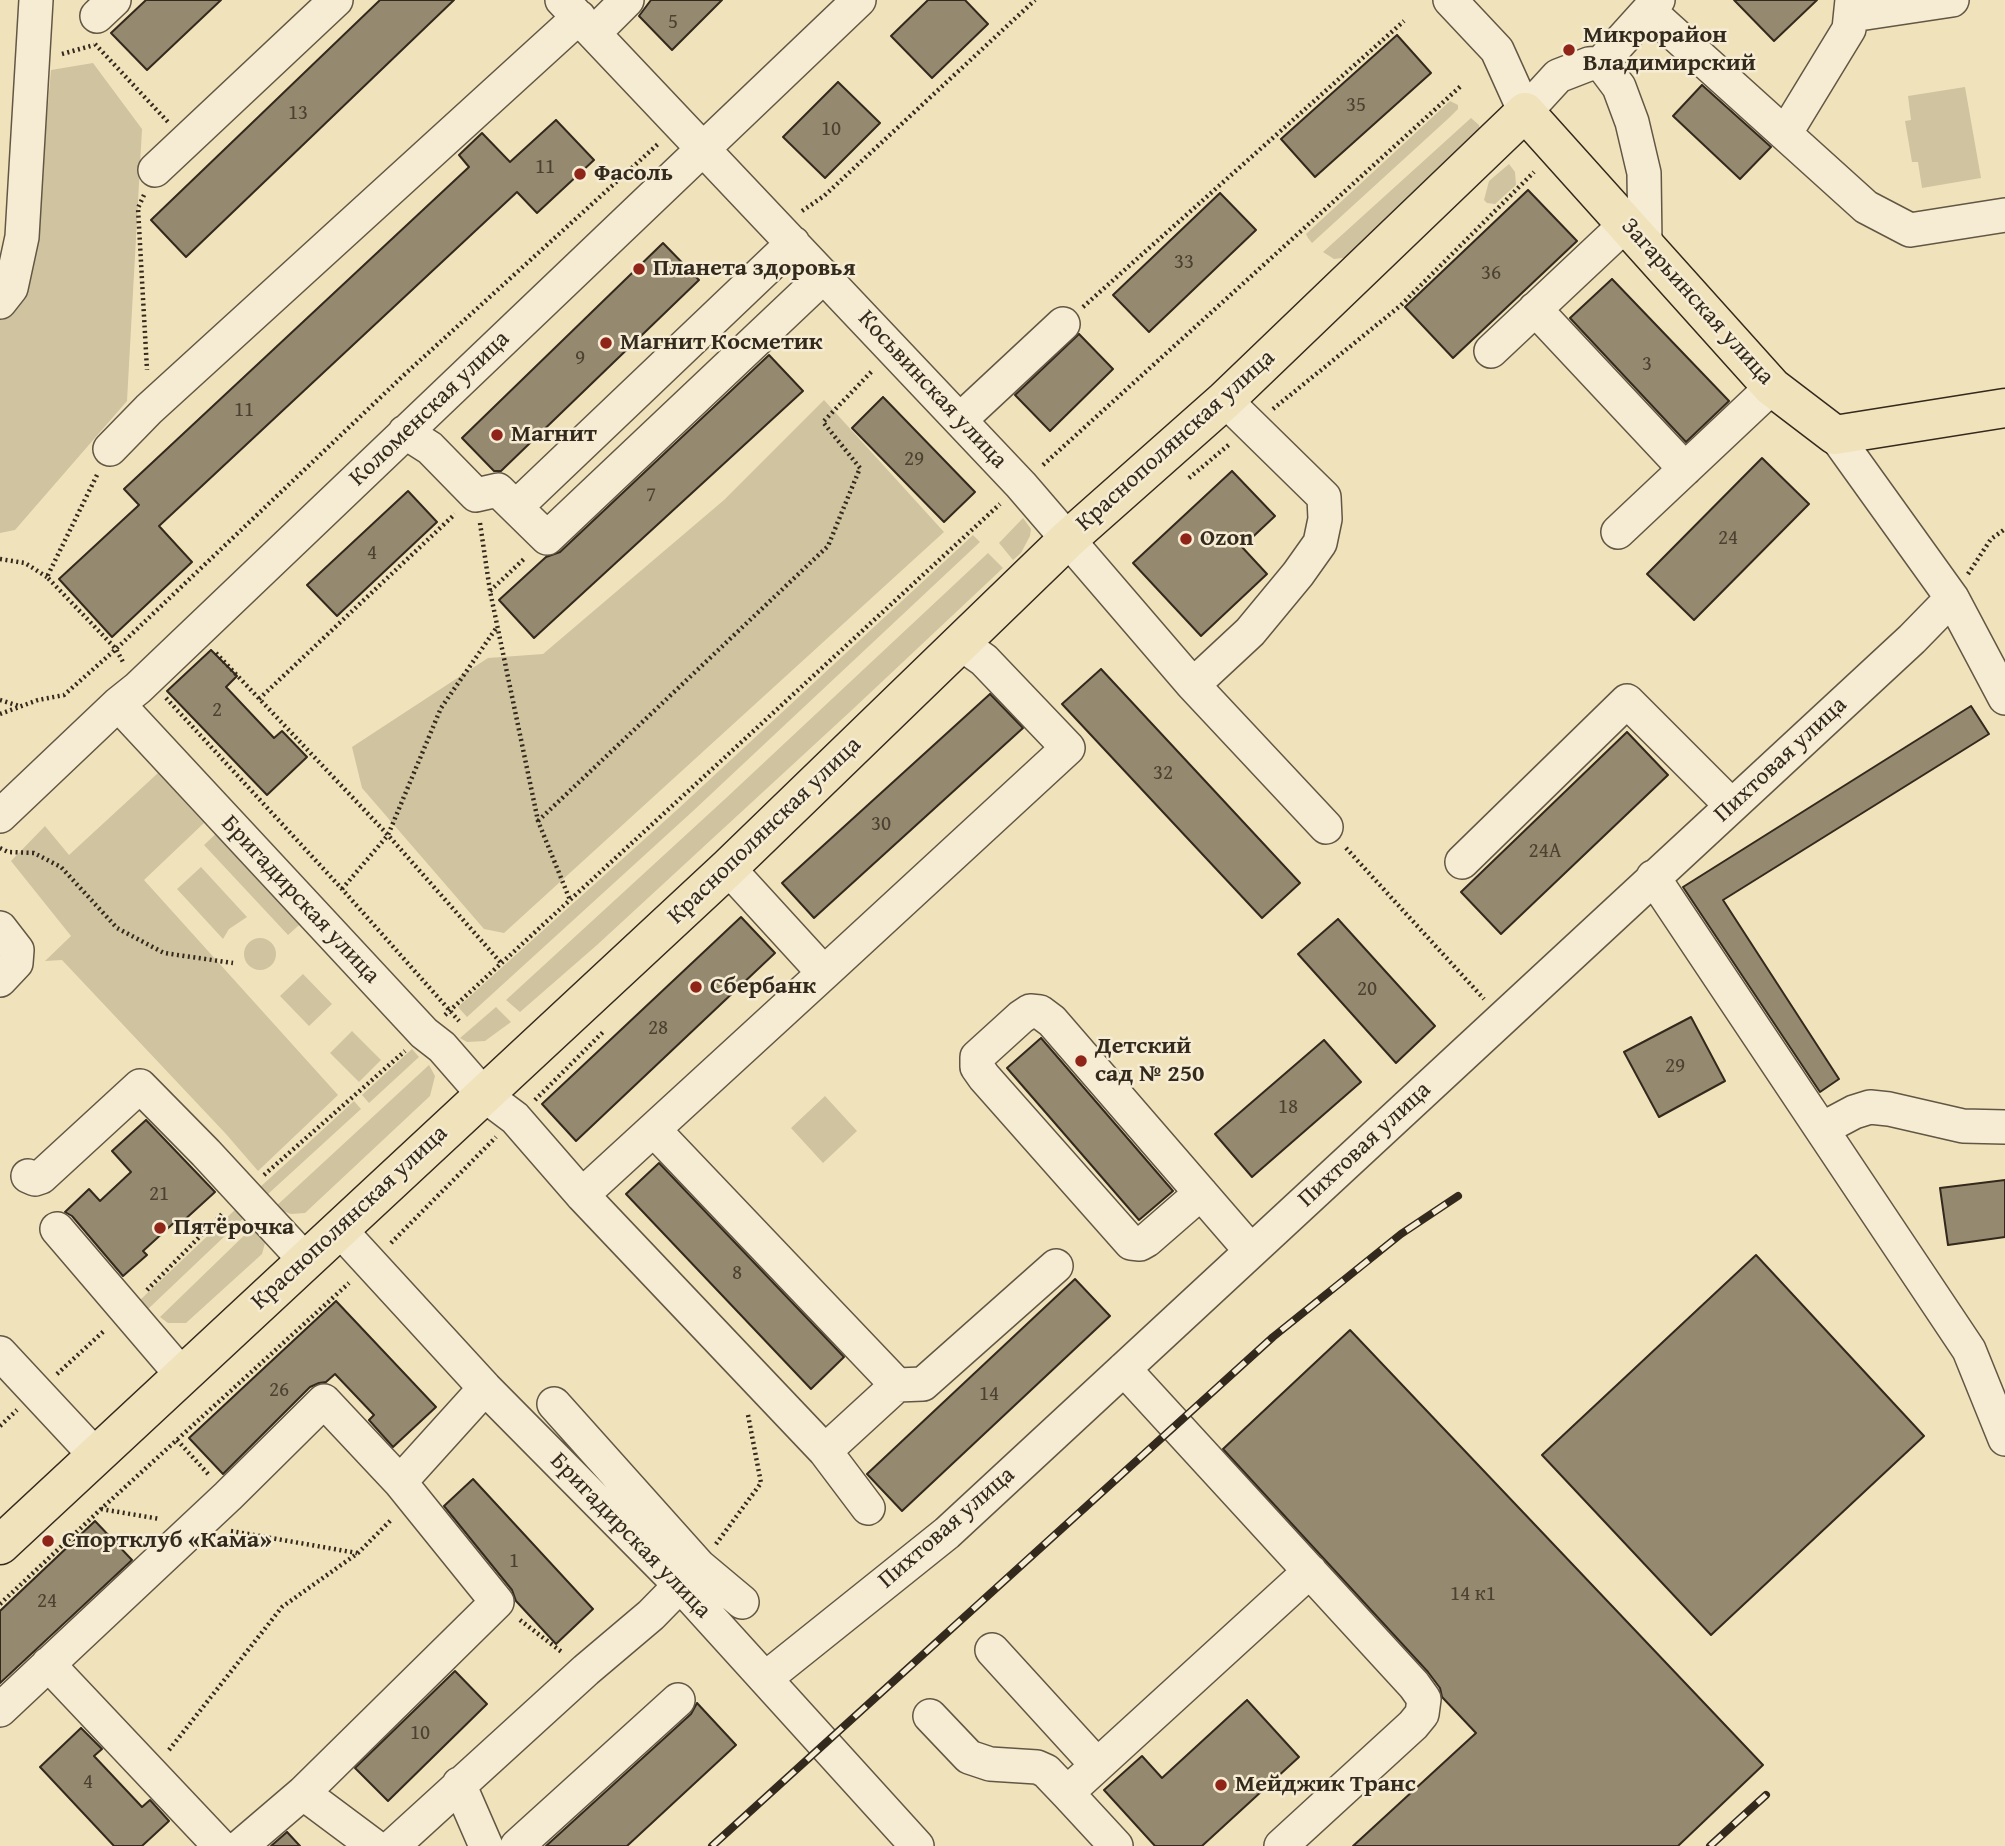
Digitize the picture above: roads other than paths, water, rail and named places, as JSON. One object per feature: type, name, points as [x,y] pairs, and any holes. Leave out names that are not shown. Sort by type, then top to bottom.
[{"type":"main road","name":"Загарьинская улица","points":[[1525,112],[1772,387],[1835,435]]},
{"type":"main road","name":"Краснополянская улица","points":[[0,1545],[728,868],[1067,540],[1224,400],[1525,112]]},
{"type":"main road","points":[[1835,435],[2005,408]]},
{"type":"street","points":[[0,302],[10,288],[22,237],[36,0]]},
{"type":"street","points":[[155,170],[336,0]]},
{"type":"street","points":[[110,449],[149,410],[578,17],[627,0]]},
{"type":"street","name":"Коломенская улица","points":[[0,816],[859,0]]},
{"type":"street","name":"Загарьинская улица","points":[[1450,0],[1497,50],[1525,112]]},
{"type":"street","points":[[1785,134],[1849,29],[1852,8],[1952,0]]},
{"type":"street","points":[[1525,112],[1558,76],[1588,64],[1601,63],[1653,6],[1785,134],[1866,207],[1910,230],[2005,215]]},
{"type":"street","name":"Косьвинская улица","points":[[578,17],[1021,485],[1193,685],[1326,827]]},
{"type":"street","points":[[1491,351],[1535,309],[1636,234],[1644,173],[1632,122],[1619,87],[1601,63]]},
{"type":"street","points":[[516,508],[793,243]]},
{"type":"street","points":[[405,432],[430,448],[476,495],[498,490],[547,538],[824,276]]},
{"type":"street","points":[[1535,309],[1685,469]]},
{"type":"street","points":[[960,420],[1063,324]]},
{"type":"street","points":[[1618,532],[1772,387]]},
{"type":"street","points":[[1193,685],[1250,632],[1320,543],[1325,519],[1324,497],[1224,400]]},
{"type":"street","name":"Загарьинская улица","points":[[1835,435],[1952,598],[2005,698]]},
{"type":"street","name":"Пихтовая улица","points":[[766,1678],[947,1533],[1912,639],[1952,598]]},
{"type":"street","points":[[582,1195],[1068,748],[984,660],[960,643]]},
{"type":"street","name":"Бригадирская улица","points":[[128,696],[424,1033],[442,1047],[483,1094],[515,1118],[582,1195],[825,1451],[867,1508]]},
{"type":"street","points":[[1462,862],[1627,701],[1731,805]]},
{"type":"street","points":[[728,868],[824,972]]},
{"type":"street","points":[[1653,877],[1969,1350],[2005,1439]]},
{"type":"street","points":[[0,928],[18,950],[16,963],[0,981]]},
{"type":"street","points":[[1201,1193],[1147,1240],[1140,1244],[1131,1243],[984,1077],[977,1067],[977,1057],[1021,1017],[1030,1012],[1040,1012],[1052,1021],[1201,1193],[1251,1251]]},
{"type":"street","points":[[28,1176],[35,1179],[41,1177],[140,1086],[305,1260]]},
{"type":"street","points":[[1822,1129],[1854,1112],[1870,1107],[1963,1126],[2005,1127]]},
{"type":"street","points":[[654,1130],[897,1385]]},
{"type":"street","name":"Бригадирская улица","points":[[339,1228],[485,1388],[690,1576],[766,1678],[917,1846]]},
{"type":"street","points":[[57,1229],[182,1375]]},
{"type":"street","points":[[825,1451],[897,1385],[923,1384],[1056,1266]]},
{"type":"street","points":[[0,1353],[96,1456]]},
{"type":"street","points":[[1124,1368],[1415,1685],[1424,1699],[1422,1714],[1413,1725],[1281,1846]]},
{"type":"street","points":[[406,1490],[485,1388]]},
{"type":"street","points":[[0,1710],[228,1496],[324,1401],[406,1490],[497,1602],[303,1793],[241,1846]]},
{"type":"street","points":[[554,1404],[690,1576],[742,1602]]},
{"type":"street","points":[[1067,1793],[1310,1571]]},
{"type":"street","points":[[393,1846],[586,1670],[651,1615],[690,1576]]},
{"type":"street","points":[[992,1650],[1097,1765]]},
{"type":"street","points":[[48,1664],[220,1846]]},
{"type":"street","points":[[517,1846],[678,1700]]},
{"type":"street","points":[[930,1716],[969,1757],[990,1764],[1037,1767],[1046,1771],[1116,1846]]},
{"type":"street","points":[[459,1784],[486,1846]]},
{"type":"street","points":[[303,1793],[374,1846]]},
{"type":"railway","points":[[712,1846],[1273,1337],[1401,1234],[1458,1196]]},
{"type":"railway","points":[[1710,1846],[1766,1795]]},
{"type":"place","name":"Микрорайон Владимирский","points":[[1569,50]]},
{"type":"place","name":"Фасоль","points":[[580,174]]},
{"type":"place","name":"Планета здоровья","points":[[639,269]]},
{"type":"place","name":"Магнит Косметик","points":[[606,343]]},
{"type":"place","name":"Магнит","points":[[497,435]]},
{"type":"place","name":"Ozon","points":[[1186,539]]},
{"type":"place","name":"Сбербанк","points":[[696,987]]},
{"type":"place","name":"Детский сад № 250","points":[[1081,1061]]},
{"type":"place","name":"Пятёрочка","points":[[160,1228]]},
{"type":"place","name":"Спортклуб «Кама»","points":[[48,1541]]},
{"type":"place","name":"Мейджик Транс","points":[[1221,1785]]}]
